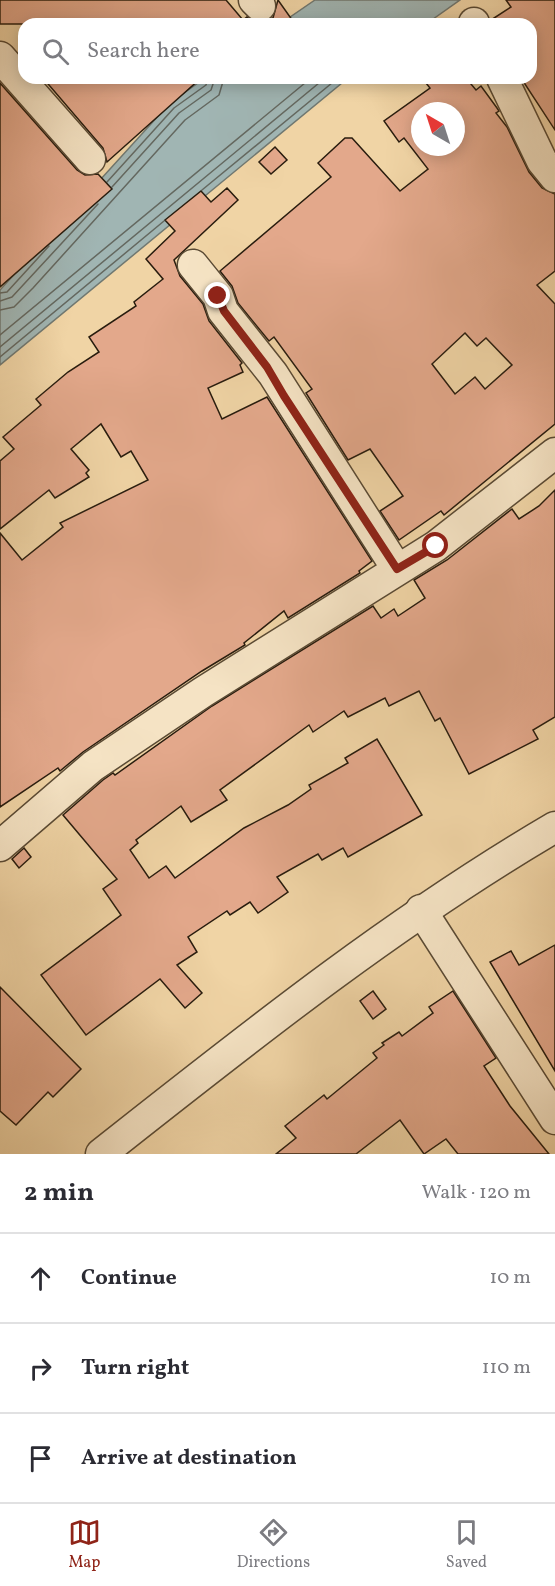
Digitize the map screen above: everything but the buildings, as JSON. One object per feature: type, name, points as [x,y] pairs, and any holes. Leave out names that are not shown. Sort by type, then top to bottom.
[{"type":"street","points":[[0,57],[18,77]]},
{"type":"street","points":[[24,84],[90,159]]},
{"type":"street","points":[[505,84],[542,161],[555,177]]},
{"type":"street","points":[[193,265],[218,296],[224,311],[273,374],[284,396],[397,569]]},
{"type":"street","points":[[0,846],[93,766],[203,692],[436,546],[555,453]]},
{"type":"street","points":[[101,1154],[268,1022],[421,910],[555,826]]},
{"type":"street","points":[[421,910],[555,1119]]},
{"type":"water","points":[[315,0],[460,0],[434,18],[289,18]]},
{"type":"water","points":[[197,84],[341,84],[0,365],[0,290],[170,103]]},
{"type":"route","points":[[218,296],[224,311],[273,374],[284,396],[397,569],[436,546]]}]
